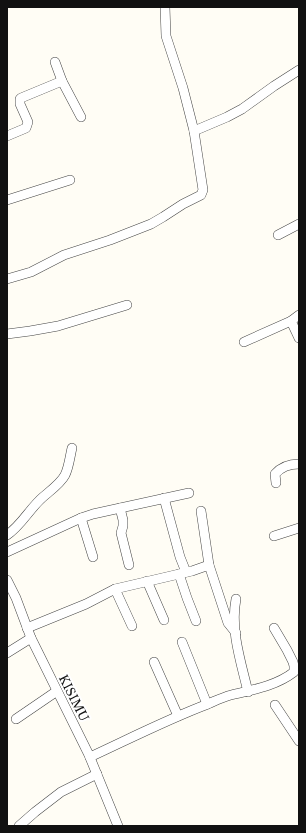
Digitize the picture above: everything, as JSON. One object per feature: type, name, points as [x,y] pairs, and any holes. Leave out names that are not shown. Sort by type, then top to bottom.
[{"type":"street","points":[[7,279],[31,272],[64,255],[110,240],[151,224],[163,218],[183,204],[201,195],[203,187],[194,131],[183,88],[166,36],[165,7]]},
{"type":"street","points":[[55,62],[62,81],[81,117]]},
{"type":"street","points":[[194,131],[242,109],[299,70]]},
{"type":"street","points":[[7,136],[26,128],[28,125],[20,104],[21,98],[62,81]]},
{"type":"street","points":[[7,200],[70,180]]},
{"type":"street","points":[[278,235],[299,224]]},
{"type":"street","points":[[7,334],[58,326],[127,305]]},
{"type":"street","points":[[244,342],[291,321],[299,315]]},
{"type":"street","points":[[291,321],[299,338]]},
{"type":"street","points":[[7,535],[13,531],[30,510],[65,476],[72,448]]},
{"type":"street","points":[[276,482],[275,474],[279,469],[292,464],[299,464]]},
{"type":"street","points":[[7,552],[93,514],[189,493]]},
{"type":"street","points":[[164,498],[180,557],[187,598],[196,621]]},
{"type":"street","points":[[120,508],[123,520],[121,533],[129,565]]},
{"type":"street","points":[[201,511],[209,566],[228,622],[236,633]]},
{"type":"street","points":[[81,518],[93,557]]},
{"type":"street","points":[[274,536],[299,528]]},
{"type":"street","points":[[27,628],[86,604],[115,589],[209,566]]},
{"type":"street","name":"KISIMU","points":[[7,580],[16,598],[30,638],[90,757],[118,826]]},
{"type":"street","points":[[147,581],[164,620]]},
{"type":"street","points":[[115,589],[132,626]]},
{"type":"street","points":[[236,599],[234,617],[236,633],[248,692]]},
{"type":"street","points":[[90,757],[178,716],[230,696],[269,685],[294,672],[293,662],[274,628]]},
{"type":"street","points":[[7,653],[30,638]]},
{"type":"street","points":[[182,642],[207,704]]},
{"type":"street","points":[[154,662],[178,716]]},
{"type":"street","points":[[16,718],[57,691]]},
{"type":"street","points":[[275,705],[299,741]]},
{"type":"street","points":[[19,826],[61,792],[97,774]]}]
